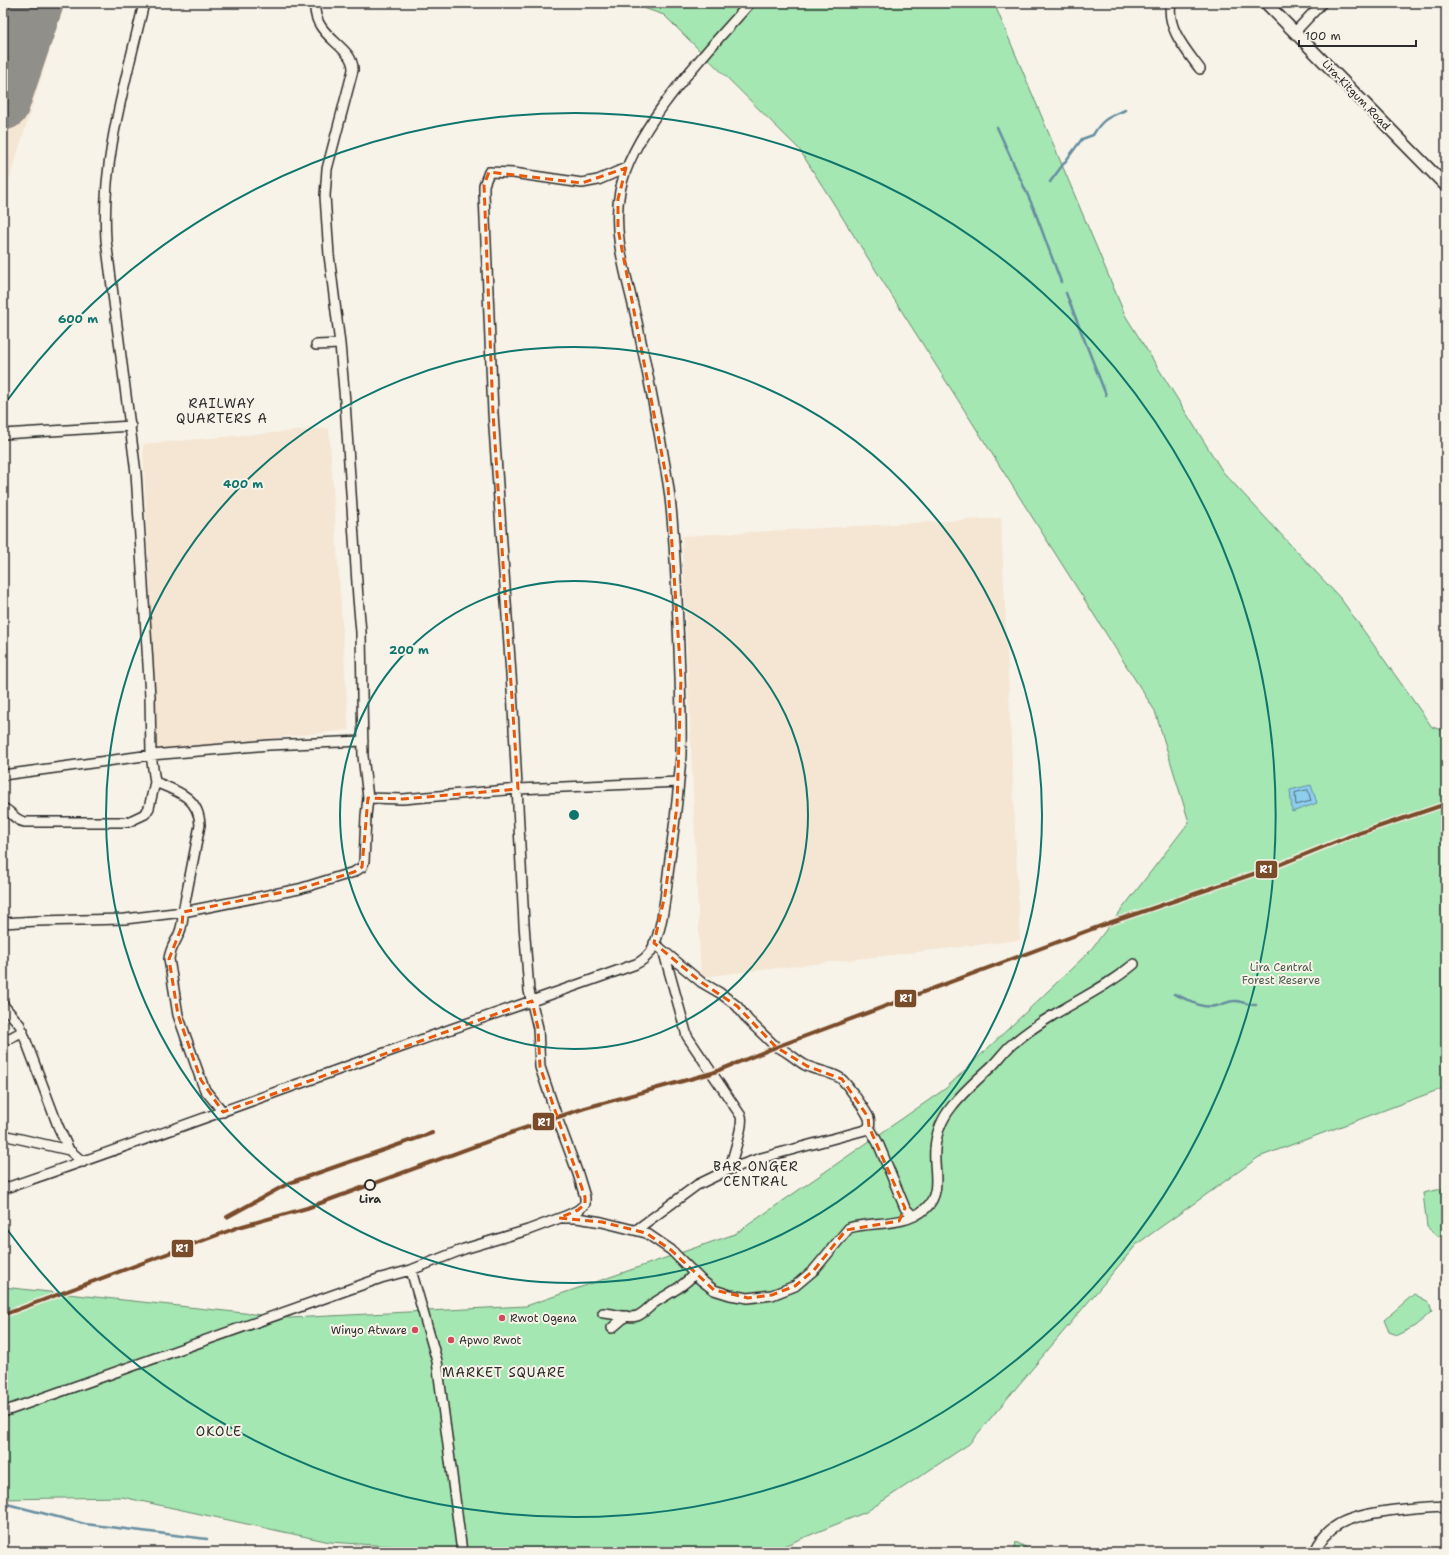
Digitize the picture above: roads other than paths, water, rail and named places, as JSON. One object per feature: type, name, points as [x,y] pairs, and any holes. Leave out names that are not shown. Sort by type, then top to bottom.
[{"type":"main road","name":"Lira-Kitgum Road","points":[[1266,3],[1446,186]]},
{"type":"street","points":[[3,808],[9,810],[18,821],[25,822],[128,822],[140,818],[149,808],[154,782],[151,755],[149,680],[136,473],[107,261],[105,223],[110,149],[144,3]]},
{"type":"street","points":[[3,923],[125,919],[184,912],[299,889],[354,872],[362,867],[364,862],[368,798],[363,756],[361,632],[340,344],[328,255],[325,185],[331,154],[354,63],[319,25],[314,12],[315,3]]},
{"type":"street","points":[[3,1189],[83,1162],[636,964],[643,960],[650,952],[659,929],[666,889],[679,782],[681,678],[671,508],[660,434],[620,244],[618,198],[630,158],[651,124],[682,82],[750,3]]},
{"type":"street","points":[[1171,3],[1170,9],[1172,25],[1187,52],[1200,69]]},
{"type":"street","points":[[1295,32],[1322,3]]},
{"type":"street","points":[[3,1412],[381,1278],[411,1270],[464,1250],[528,1230],[578,1210],[585,1204],[585,1197],[540,1067],[538,1028],[529,992],[524,924],[518,789],[492,390],[488,302],[488,264],[483,202],[484,185],[489,172],[514,173],[582,183],[598,180],[626,168]]},
{"type":"street","points":[[316,345],[340,344]]},
{"type":"street","points":[[3,434],[130,426]]},
{"type":"street","points":[[3,775],[151,755],[269,745],[363,741]]},
{"type":"street","points":[[154,782],[187,797],[196,806],[200,816],[200,825],[182,926],[170,951],[169,959],[178,1015],[205,1090],[223,1112]]},
{"type":"street","points":[[368,798],[403,799],[518,789],[679,782]]},
{"type":"street","points":[[654,943],[700,982],[720,993],[737,1006],[748,1020],[776,1047],[783,1049],[790,1056],[807,1066],[832,1074],[842,1079],[868,1117],[869,1127],[878,1143],[905,1208],[913,1216]]},
{"type":"street","points":[[664,953],[688,1036],[741,1116],[741,1128],[733,1153],[730,1169]]},
{"type":"street","points":[[559,1218],[583,1219],[646,1233],[671,1250],[707,1286],[721,1293],[748,1298],[772,1295],[795,1286],[814,1270],[849,1228],[899,1221],[913,1216],[925,1209],[934,1198],[936,1186],[934,1150],[936,1135],[941,1123],[953,1105],[1010,1046],[1038,1026],[1121,975],[1134,964]]},
{"type":"street","points":[[3,1005],[20,1025],[58,1126],[69,1150],[83,1162]]},
{"type":"street","points":[[3,1042],[22,1031]]},
{"type":"street","points":[[636,1230],[697,1185],[730,1169],[761,1158],[869,1127]]},
{"type":"street","points":[[3,1135],[69,1150]]},
{"type":"street","points":[[899,1221],[905,1208]]},
{"type":"street","points":[[411,1270],[437,1361],[462,1552]]},
{"type":"street","points":[[603,1312],[626,1316],[637,1316],[686,1283],[694,1274]]},
{"type":"street","points":[[612,1328],[626,1316]]},
{"type":"street","points":[[1315,1552],[1325,1535],[1340,1523],[1367,1515],[1425,1506],[1446,1506]]},
{"type":"water","points":[[1311,785],[1317,803],[1292,812],[1290,790]]},
{"type":"waterway","points":[[1050,182],[1082,139],[1093,135],[1106,119],[1125,110]]},
{"type":"waterway","points":[[997,127],[1034,209],[1061,282]]},
{"type":"waterway","points":[[1066,293],[1106,395]]},
{"type":"waterway","points":[[1174,994],[1199,1005],[1210,1007],[1237,1001],[1250,1005],[1256,1005]]},
{"type":"waterway","points":[[3,1503],[85,1524],[207,1539]]},
{"type":"place","name":"Lira","points":[[370,1185]]},
{"type":"place","name":"Rwot Ogena","points":[[502,1318]]},
{"type":"place","name":"Winyo Atware","points":[[415,1330]]},
{"type":"place","name":"Apwo Rwot","points":[[451,1340]]},
{"type":"district","name":"RAILWAY QUARTERS A","points":[[222,410]]},
{"type":"district","name":"BAR ONGER CENTRAL","points":[[756,1174]]},
{"type":"district","name":"MARKET SQUARE","points":[[504,1372]]},
{"type":"district","name":"OKOLE","points":[[219,1431]]},
{"type":"park label","name":"Lira Central Forest Reserve","points":[[1281,973]]}]
